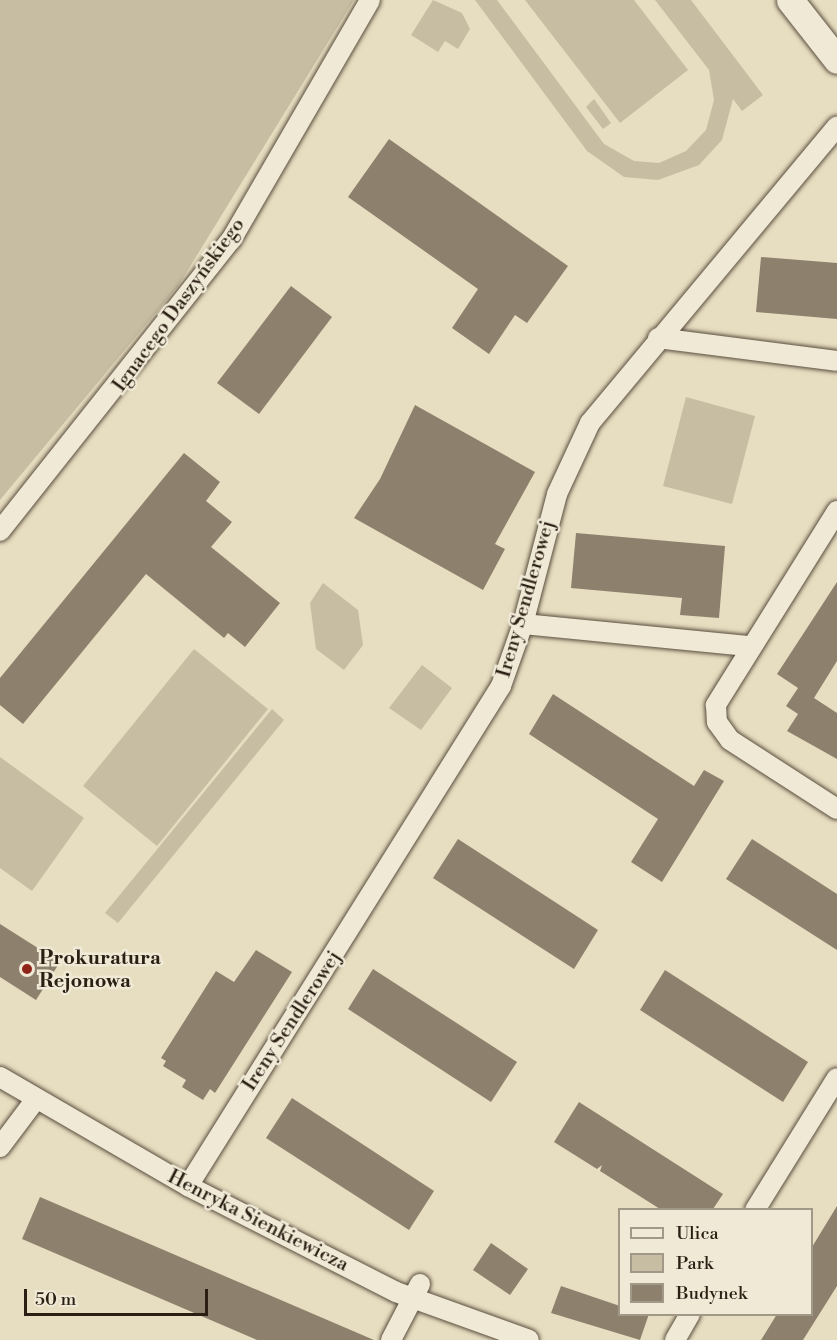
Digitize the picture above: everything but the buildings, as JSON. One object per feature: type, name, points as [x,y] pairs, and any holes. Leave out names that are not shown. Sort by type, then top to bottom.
[{"type":"street","name":"Ignacego Daszyńskiego","points":[[0,531],[231,240],[370,0]]},
{"type":"street","points":[[790,0],[837,60]]},
{"type":"street","name":"Ireny Sendlerowej","points":[[188,1186],[465,750],[501,686],[524,624],[567,467],[590,423],[658,338],[837,127]]},
{"type":"street","points":[[658,338],[837,361]]},
{"type":"street","points":[[837,511],[748,646],[716,705],[722,732],[837,809]]},
{"type":"street","points":[[524,624],[748,646]]},
{"type":"street","name":"Henryka Sienkiewicza","points":[[0,1077],[188,1186],[416,1291],[529,1340]]},
{"type":"street","points":[[756,1208],[837,1078]]},
{"type":"street","points":[[0,1148],[36,1099]]},
{"type":"street","points":[[391,1340],[416,1291]]},
{"type":"street","points":[[675,1340],[689,1316]]},
{"type":"green space","points":[[0,0],[354,0],[178,286],[0,500]]},
{"type":"green space","points":[[433,0],[462,13],[470,29],[458,49],[445,41],[438,52],[411,35]]},
{"type":"green space","points":[[475,0],[497,0],[604,144],[634,161],[659,163],[686,151],[706,130],[714,100],[709,70],[655,0],[691,0],[763,95],[742,111],[733,99],[722,140],[699,165],[658,180],[624,177],[587,151]]},
{"type":"green space","points":[[525,0],[634,0],[688,70],[620,123]]},
{"type":"green space","points":[[594,99],[611,123],[603,129],[586,107]]},
{"type":"green space","points":[[686,397],[755,416],[732,504],[663,486]]},
{"type":"green space","points":[[323,583],[358,610],[363,645],[344,670],[316,649],[310,603]]},
{"type":"green space","points":[[194,649],[268,709],[157,846],[83,786]]},
{"type":"green space","points":[[422,665],[452,688],[421,730],[389,708]]},
{"type":"green space","points":[[272,709],[284,720],[118,923],[105,913]]},
{"type":"green space","points":[[0,757],[84,818],[32,891],[0,868]]},
{"type":"place","name":"Prokuratura Rejonowa","points":[[27,969]]}]
